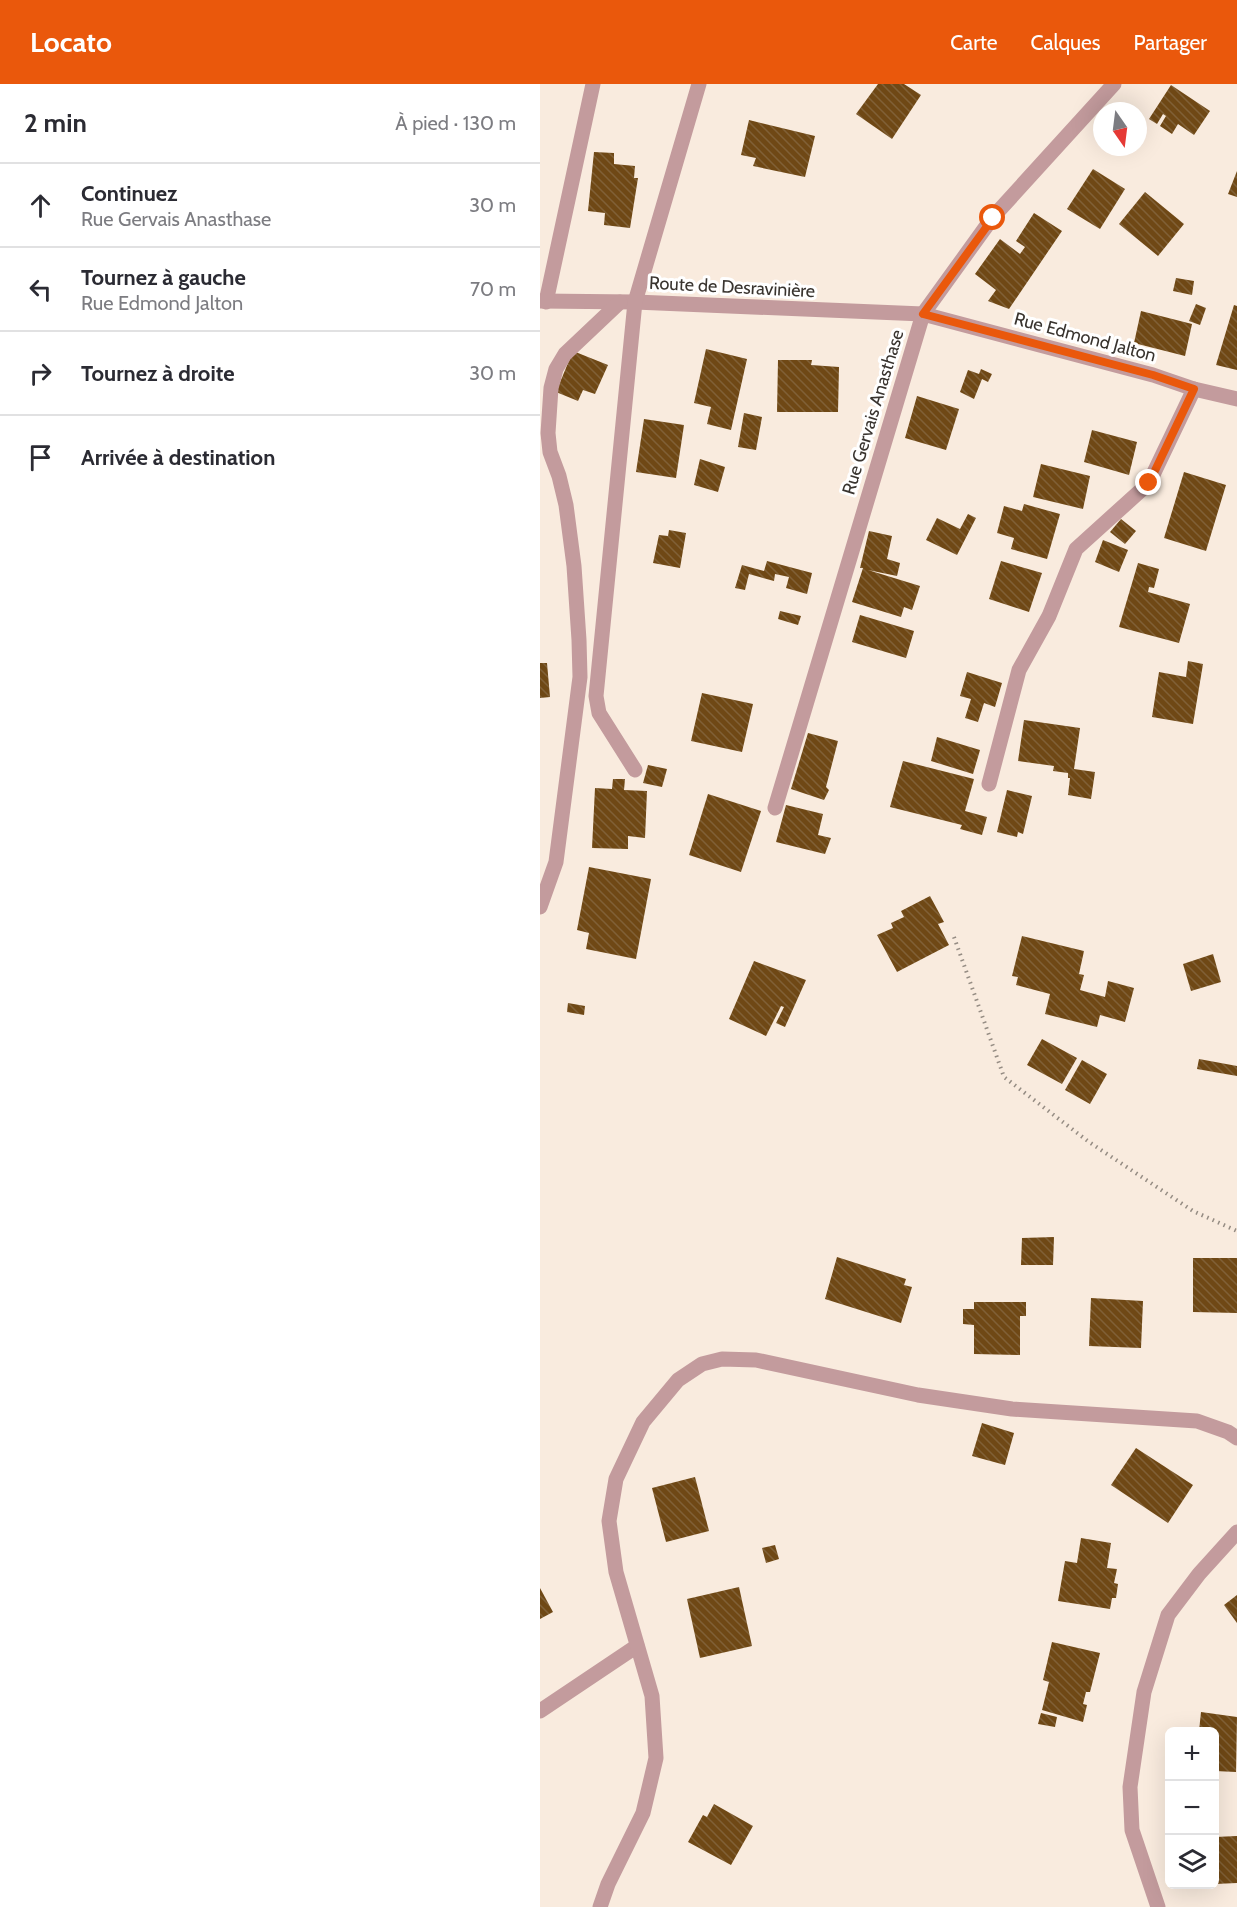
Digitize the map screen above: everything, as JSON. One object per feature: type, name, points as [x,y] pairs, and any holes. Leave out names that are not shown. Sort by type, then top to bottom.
[{"type":"street","points":[[543,302],[593,84]]},
{"type":"street","points":[[635,770],[600,713],[596,696],[627,302],[699,84]]},
{"type":"street","name":"Rue Gervais Anasthase","points":[[775,807],[923,314],[993,218],[1114,84]]},
{"type":"street","name":"Route de Desravinière","points":[[543,302],[627,302],[923,314]]},
{"type":"street","points":[[540,907],[556,862],[580,677],[573,556],[566,505],[560,477],[550,452],[548,433],[551,388],[556,369],[565,354],[627,302]]},
{"type":"street","name":"Rue Edmond Jalton","points":[[923,314],[1237,399]]},
{"type":"street","points":[[989,784],[1018,670],[1049,616],[1076,549],[1149,483],[1194,389]]},
{"type":"street","points":[[600,1907],[608,1884],[643,1813],[656,1758],[652,1696],[616,1572],[609,1521],[616,1479],[643,1422],[678,1380],[702,1364],[722,1359],[756,1360],[918,1395],[1012,1409],[1197,1421],[1237,1438]]},
{"type":"street","points":[[1158,1907],[1132,1830],[1130,1787],[1144,1692],[1168,1615],[1198,1574],[1237,1532]]},
{"type":"street","points":[[540,1711],[637,1646]]},
{"type":"path","points":[[954,937],[1004,1077],[1089,1142],[1193,1211],[1237,1230]]},
{"type":"building","points":[[878,84],[904,84],[921,95],[892,139],[856,114]]},
{"type":"building","points":[[1171,85],[1210,111],[1194,135],[1178,124],[1172,134],[1160,126],[1166,116],[1163,114],[1157,124],[1149,119]]},
{"type":"building","points":[[749,120],[815,136],[805,177],[753,166],[756,158],[741,155]]},
{"type":"building","points":[[594,152],[614,153],[614,164],[635,166],[634,178],[638,178],[630,228],[604,225],[605,213],[588,211]]},
{"type":"building","points":[[1093,169],[1125,189],[1100,229],[1067,209]]},
{"type":"building","points":[[1237,171],[1237,197],[1228,194]]},
{"type":"building","points":[[1145,192],[1184,224],[1158,256],[1119,224]]},
{"type":"building","points":[[1034,213],[1062,231],[1009,309],[988,301],[996,290],[975,274],[1000,239],[1020,254],[1025,247],[1016,241]]},
{"type":"building","points":[[1176,278],[1194,281],[1192,295],[1173,291]]},
{"type":"building","points":[[1196,304],[1206,308],[1200,325],[1189,321]]},
{"type":"building","points":[[1234,305],[1237,306],[1237,370],[1216,365]]},
{"type":"building","points":[[1141,311],[1192,324],[1185,356],[1134,343]]},
{"type":"building","points":[[706,349],[747,359],[731,430],[707,424],[711,407],[694,403]]},
{"type":"building","points":[[573,351],[608,365],[595,394],[583,390],[578,401],[556,392]]},
{"type":"building","points":[[778,360],[812,360],[811,365],[839,367],[838,412],[777,412]]},
{"type":"building","points":[[981,369],[992,374],[988,382],[982,379],[974,399],[960,392],[968,370],[979,374]]},
{"type":"building","points":[[917,396],[959,409],[946,450],[905,438]]},
{"type":"building","points":[[744,413],[762,417],[756,450],[738,447]]},
{"type":"building","points":[[644,419],[684,425],[676,478],[636,472]]},
{"type":"building","points":[[1092,430],[1137,442],[1129,475],[1084,462]]},
{"type":"building","points":[[700,459],[725,467],[718,492],[694,485]]},
{"type":"building","points":[[1041,464],[1090,476],[1083,509],[1033,497]]},
{"type":"building","points":[[1184,472],[1226,485],[1206,551],[1164,538]]},
{"type":"building","points":[[1024,504],[1060,514],[1047,559],[1011,549],[1014,538],[997,533],[1004,506],[1022,511]]},
{"type":"building","points":[[968,514],[976,518],[957,555],[926,540],[937,518],[960,529]]},
{"type":"building","points":[[1121,519],[1136,531],[1125,544],[1110,532]]},
{"type":"building","points":[[669,530],[686,533],[680,568],[653,563],[659,535],[668,536]]},
{"type":"building","points":[[869,531],[892,536],[887,559],[900,563],[897,576],[868,570],[920,586],[912,610],[904,607],[901,617],[852,602],[863,568],[860,568]]},
{"type":"building","points":[[1103,540],[1128,550],[1119,572],[1095,562]]},
{"type":"building","points":[[767,561],[812,573],[807,594],[786,588],[789,577],[775,574],[774,581],[749,574],[745,590],[735,588],[742,565],[764,571]]},
{"type":"building","points":[[1001,561],[1042,573],[1029,612],[989,599]]},
{"type":"building","points":[[1138,563],[1159,569],[1154,588],[1149,587],[1148,592],[1190,604],[1179,643],[1119,627]]},
{"type":"building","points":[[780,611],[801,616],[798,625],[778,619]]},
{"type":"building","points":[[860,615],[914,631],[906,658],[852,642]]},
{"type":"building","points":[[1188,661],[1203,664],[1193,724],[1152,717],[1159,672],[1186,677]]},
{"type":"building","points":[[540,663],[547,663],[550,697],[540,698]]},
{"type":"building","points":[[967,672],[1002,683],[995,707],[984,703],[978,722],[965,718],[971,699],[960,696]]},
{"type":"building","points":[[702,693],[753,704],[742,752],[691,741]]},
{"type":"building","points":[[1024,720],[1080,728],[1074,769],[1095,772],[1091,799],[1068,795],[1070,778],[1068,778],[1068,773],[1053,771],[1054,766],[1018,761]]},
{"type":"building","points":[[808,733],[838,741],[826,787],[829,790],[824,800],[791,789]]},
{"type":"building","points":[[937,737],[980,750],[973,774],[931,761]]},
{"type":"building","points":[[903,761],[974,779],[965,811],[987,817],[982,835],[960,829],[962,825],[890,807]]},
{"type":"building","points":[[648,765],[667,769],[662,787],[643,783]]},
{"type":"building","points":[[613,779],[625,779],[624,790],[647,791],[645,838],[628,836],[628,849],[592,848],[595,788],[612,789]]},
{"type":"building","points":[[1007,790],[1032,796],[1023,834],[1018,832],[1017,837],[997,832]]},
{"type":"building","points":[[708,794],[761,811],[741,872],[689,855]]},
{"type":"building","points":[[786,805],[823,814],[818,835],[831,838],[825,854],[776,842]]},
{"type":"building","points":[[589,867],[651,879],[636,959],[586,949],[589,933],[577,930]]},
{"type":"building","points":[[930,896],[944,922],[938,924],[949,945],[897,972],[877,935],[893,928],[891,923],[904,917],[901,911]]},
{"type":"building","points":[[1022,936],[1084,951],[1079,974],[1084,975],[1080,990],[1105,997],[1108,981],[1134,988],[1125,1022],[1100,1015],[1097,1027],[1045,1014],[1050,994],[1016,985],[1018,977],[1012,976]]},
{"type":"building","points":[[1213,954],[1221,982],[1191,991],[1183,964]]},
{"type":"building","points":[[754,961],[806,980],[785,1027],[776,1023],[784,1007],[781,1006],[766,1036],[729,1019]]},
{"type":"building","points":[[568,1003],[585,1006],[584,1015],[567,1012]]},
{"type":"building","points":[[1042,1039],[1077,1058],[1062,1084],[1027,1065]]},
{"type":"building","points":[[1199,1059],[1237,1066],[1237,1076],[1197,1069]]},
{"type":"building","points":[[1082,1060],[1107,1074],[1090,1104],[1065,1090]]},
{"type":"building","points":[[1054,1237],[1053,1265],[1021,1265],[1022,1238]]},
{"type":"building","points":[[837,1257],[906,1279],[904,1285],[912,1287],[901,1323],[825,1299]]},
{"type":"building","points":[[1193,1258],[1237,1258],[1237,1313],[1193,1312]]},
{"type":"building","points":[[1091,1298],[1143,1301],[1141,1348],[1089,1346]]},
{"type":"building","points":[[974,1302],[1026,1302],[1026,1316],[1020,1316],[1020,1355],[974,1354],[974,1325],[963,1324],[963,1309],[974,1309]]},
{"type":"building","points":[[982,1423],[1014,1433],[1005,1465],[972,1456]]},
{"type":"building","points":[[1136,1448],[1193,1485],[1168,1523],[1111,1485]]},
{"type":"building","points":[[695,1477],[709,1531],[666,1542],[652,1488]]},
{"type":"building","points":[[1081,1538],[1111,1543],[1107,1568],[1117,1569],[1114,1583],[1118,1584],[1116,1598],[1112,1598],[1110,1609],[1058,1601],[1065,1561],[1077,1563]]},
{"type":"building","points":[[775,1545],[779,1559],[766,1563],[762,1548]]},
{"type":"building","points":[[739,1587],[752,1646],[700,1658],[687,1599]]},
{"type":"building","points":[[540,1588],[553,1612],[540,1619]]},
{"type":"building","points":[[1237,1595],[1237,1623],[1224,1605]]},
{"type":"building","points":[[1052,1642],[1100,1653],[1090,1692],[1086,1692],[1083,1704],[1087,1705],[1083,1722],[1042,1710],[1049,1682],[1043,1680]]},
{"type":"building","points":[[1201,1712],[1237,1717],[1236,1772],[1219,1771],[1219,1727],[1199,1727]]},
{"type":"building","points":[[1041,1713],[1057,1717],[1055,1727],[1038,1724]]},
{"type":"building","points":[[714,1804],[753,1826],[731,1865],[688,1842],[703,1815],[707,1817]]},
{"type":"building","points":[[1237,1836],[1237,1883],[1219,1884],[1219,1837]]},
{"type":"route","points":[[993,218],[923,314],[1153,375],[1194,389],[1149,483]]}]
